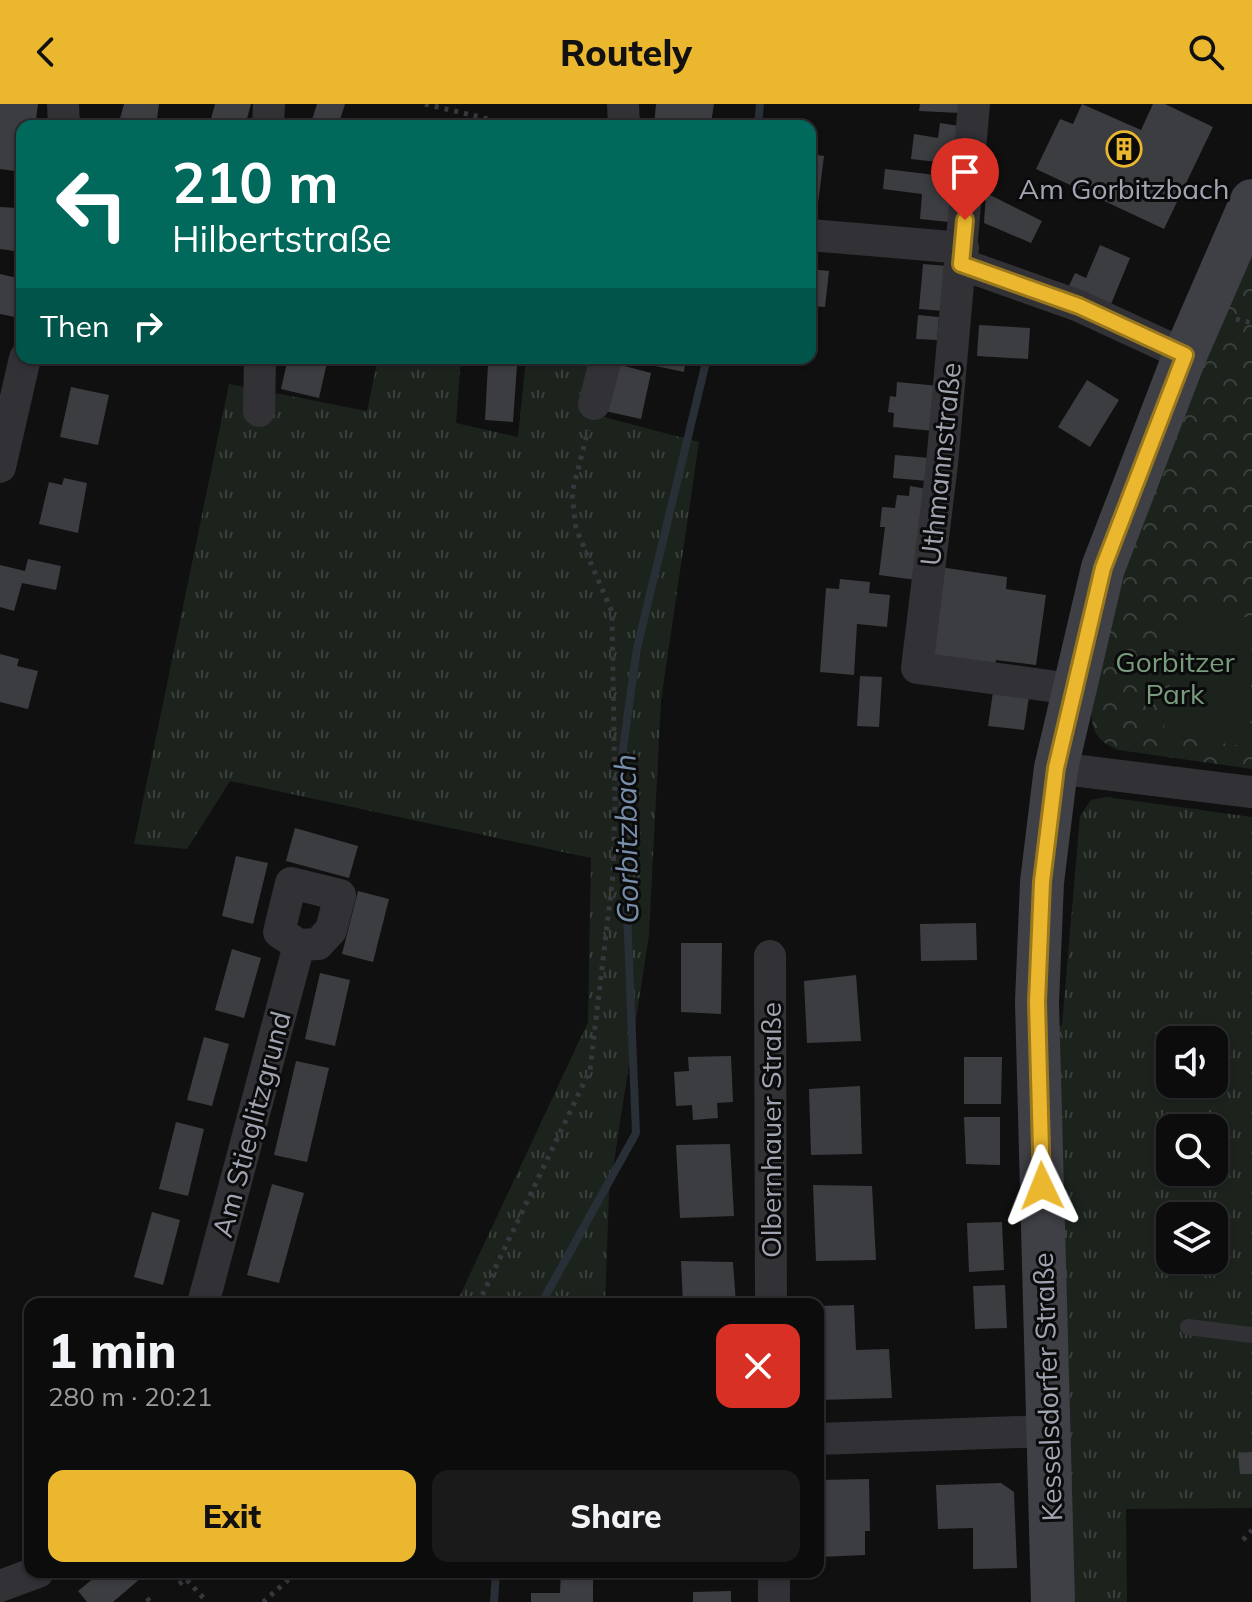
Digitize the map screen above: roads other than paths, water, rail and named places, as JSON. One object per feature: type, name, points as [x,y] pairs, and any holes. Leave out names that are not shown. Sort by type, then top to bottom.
[{"type":"main road","name":"Kesselsdorfer Straße","points":[[1053,1602],[1037,1002],[1042,882],[1056,768],[1072,689],[1103,568],[1185,355],[1252,201]]},
{"type":"street","name":"Uthmannstraße","points":[[974,104],[942,464],[917,668],[1072,689]]},
{"type":"street","points":[[816,236],[962,256],[1185,355]]},
{"type":"street","points":[[0,467],[24,364]]},
{"type":"street","points":[[259,411],[260,364]]},
{"type":"street","points":[[594,404],[604,364]]},
{"type":"street","points":[[1056,768],[1252,792]]},
{"type":"street","name":"Am Stieglitzgrund","points":[[205,1298],[299,945]]},
{"type":"street","name":"Olbernhauer Straße","points":[[770,956],[771,1298]]},
{"type":"street","points":[[824,1439],[1049,1431]]},
{"type":"street","points":[[0,1586],[24,1577]]},
{"type":"street","points":[[774,1578],[774,1602]]},
{"type":"lane","points":[[1188,1327],[1252,1335]]},
{"type":"waterway","name":"Gorbitzbach","points":[[759,120],[760,104]]},
{"type":"waterway","name":"Gorbitzbach","points":[[544,1298],[636,1133],[621,763],[637,648],[706,364]]},
{"type":"waterway","name":"Gorbitzbach","points":[[494,1602],[496,1578]]},
{"type":"place","name":"Am Gorbitzbach","points":[[1124,149]]},
{"type":"park label","name":"Gorbitzer Park","points":[[1175,677]]}]
